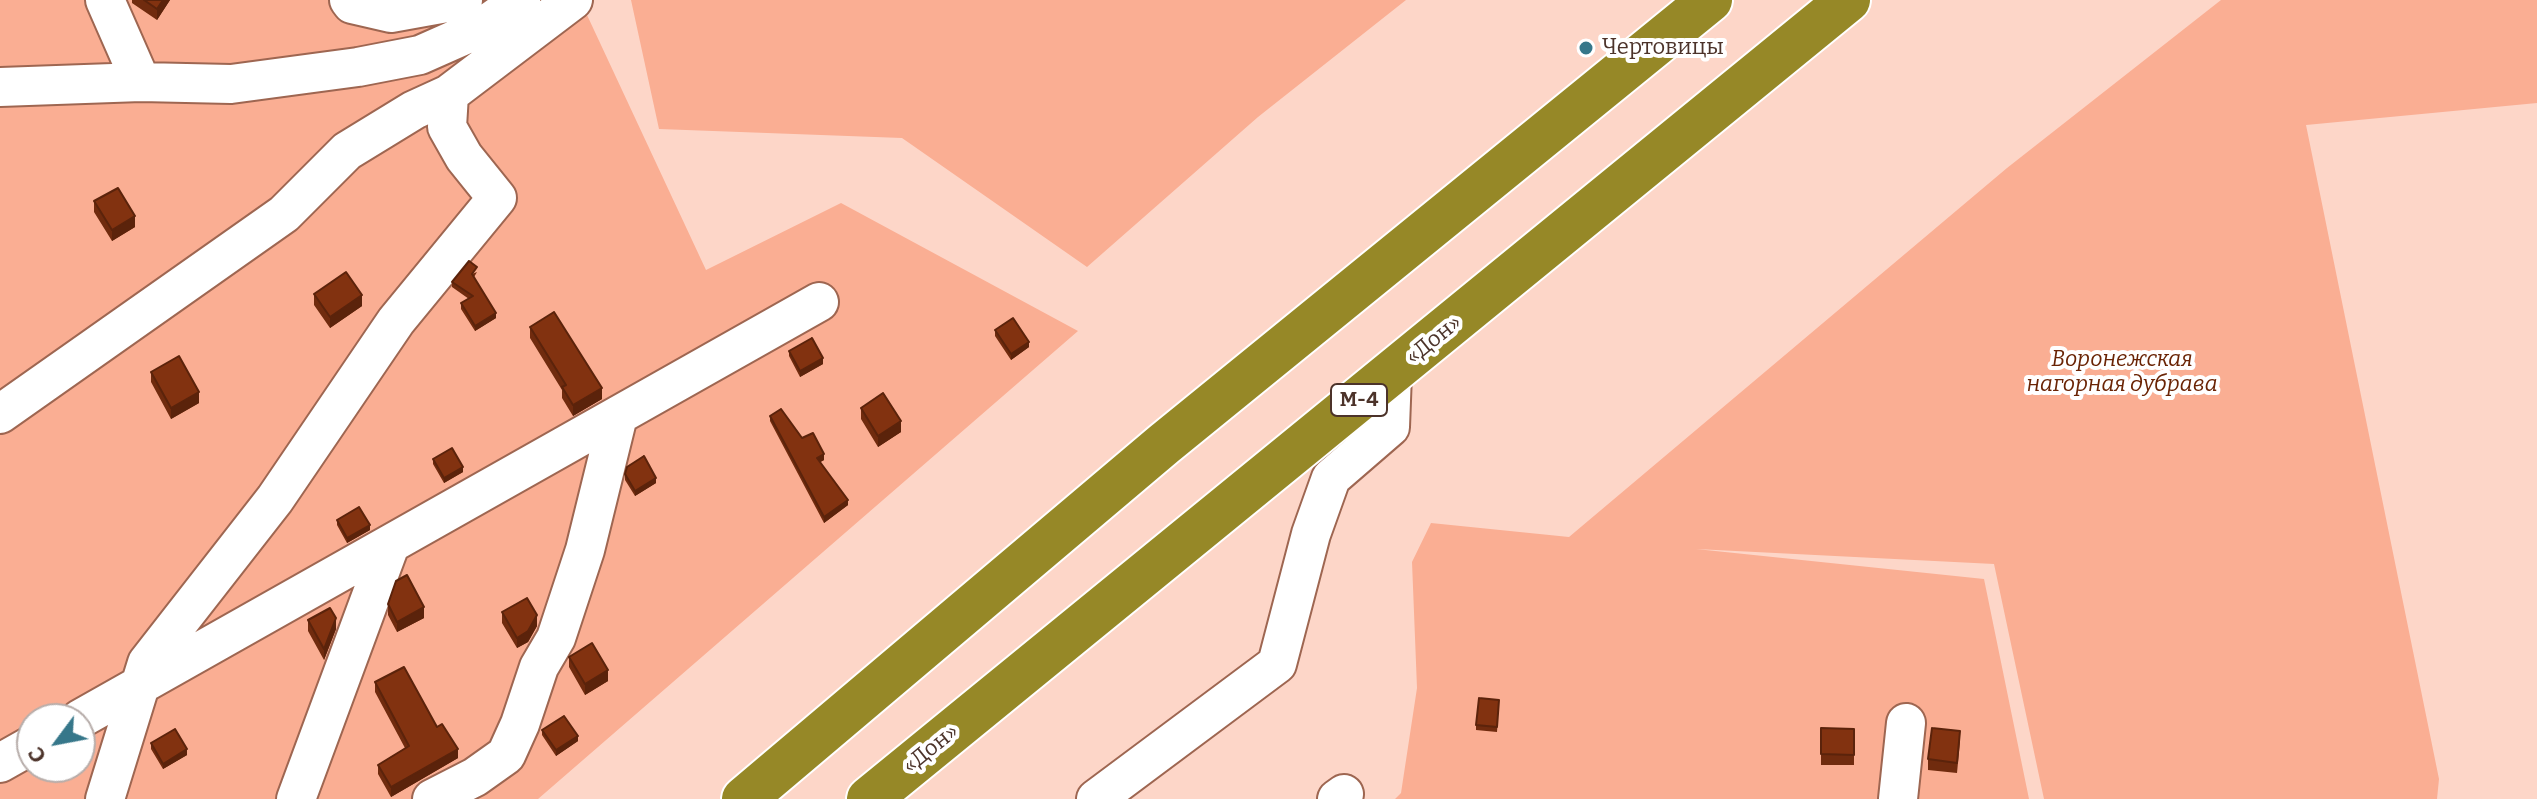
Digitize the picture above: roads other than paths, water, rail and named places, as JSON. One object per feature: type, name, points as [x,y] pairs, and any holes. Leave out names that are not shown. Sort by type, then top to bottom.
[{"type":"highway","points":[[744,799],[1164,444],[1710,0]]},
{"type":"highway","name":"«Дон»","points":[[869,799],[1848,0]]},
{"type":"street","points":[[105,0],[141,82]]},
{"type":"street","points":[[349,0],[352,4],[391,13],[463,0]]},
{"type":"street","points":[[0,87],[141,82],[231,84],[358,67],[420,55],[481,28],[521,0]]},
{"type":"street","points":[[0,414],[284,214],[347,151],[414,110],[449,94],[573,0]]},
{"type":"street","points":[[105,799],[147,663],[275,499],[396,321],[497,198],[464,157],[447,127],[449,94]]},
{"type":"street","points":[[96,710],[819,302]]},
{"type":"street","points":[[1096,799],[1277,664],[1311,534],[1331,478],[1390,427],[1392,374]]},
{"type":"street","points":[[432,799],[475,777],[506,755],[539,667],[556,638],[585,550],[618,416]]},
{"type":"street","points":[[296,799],[390,545]]},
{"type":"street","points":[[1898,799],[1906,723]]},
{"type":"place","name":"Чертовицы","points":[[1586,48]]},
{"type":"park label","name":"Воронежская нагорная дубрава","points":[[2122,372]]}]
